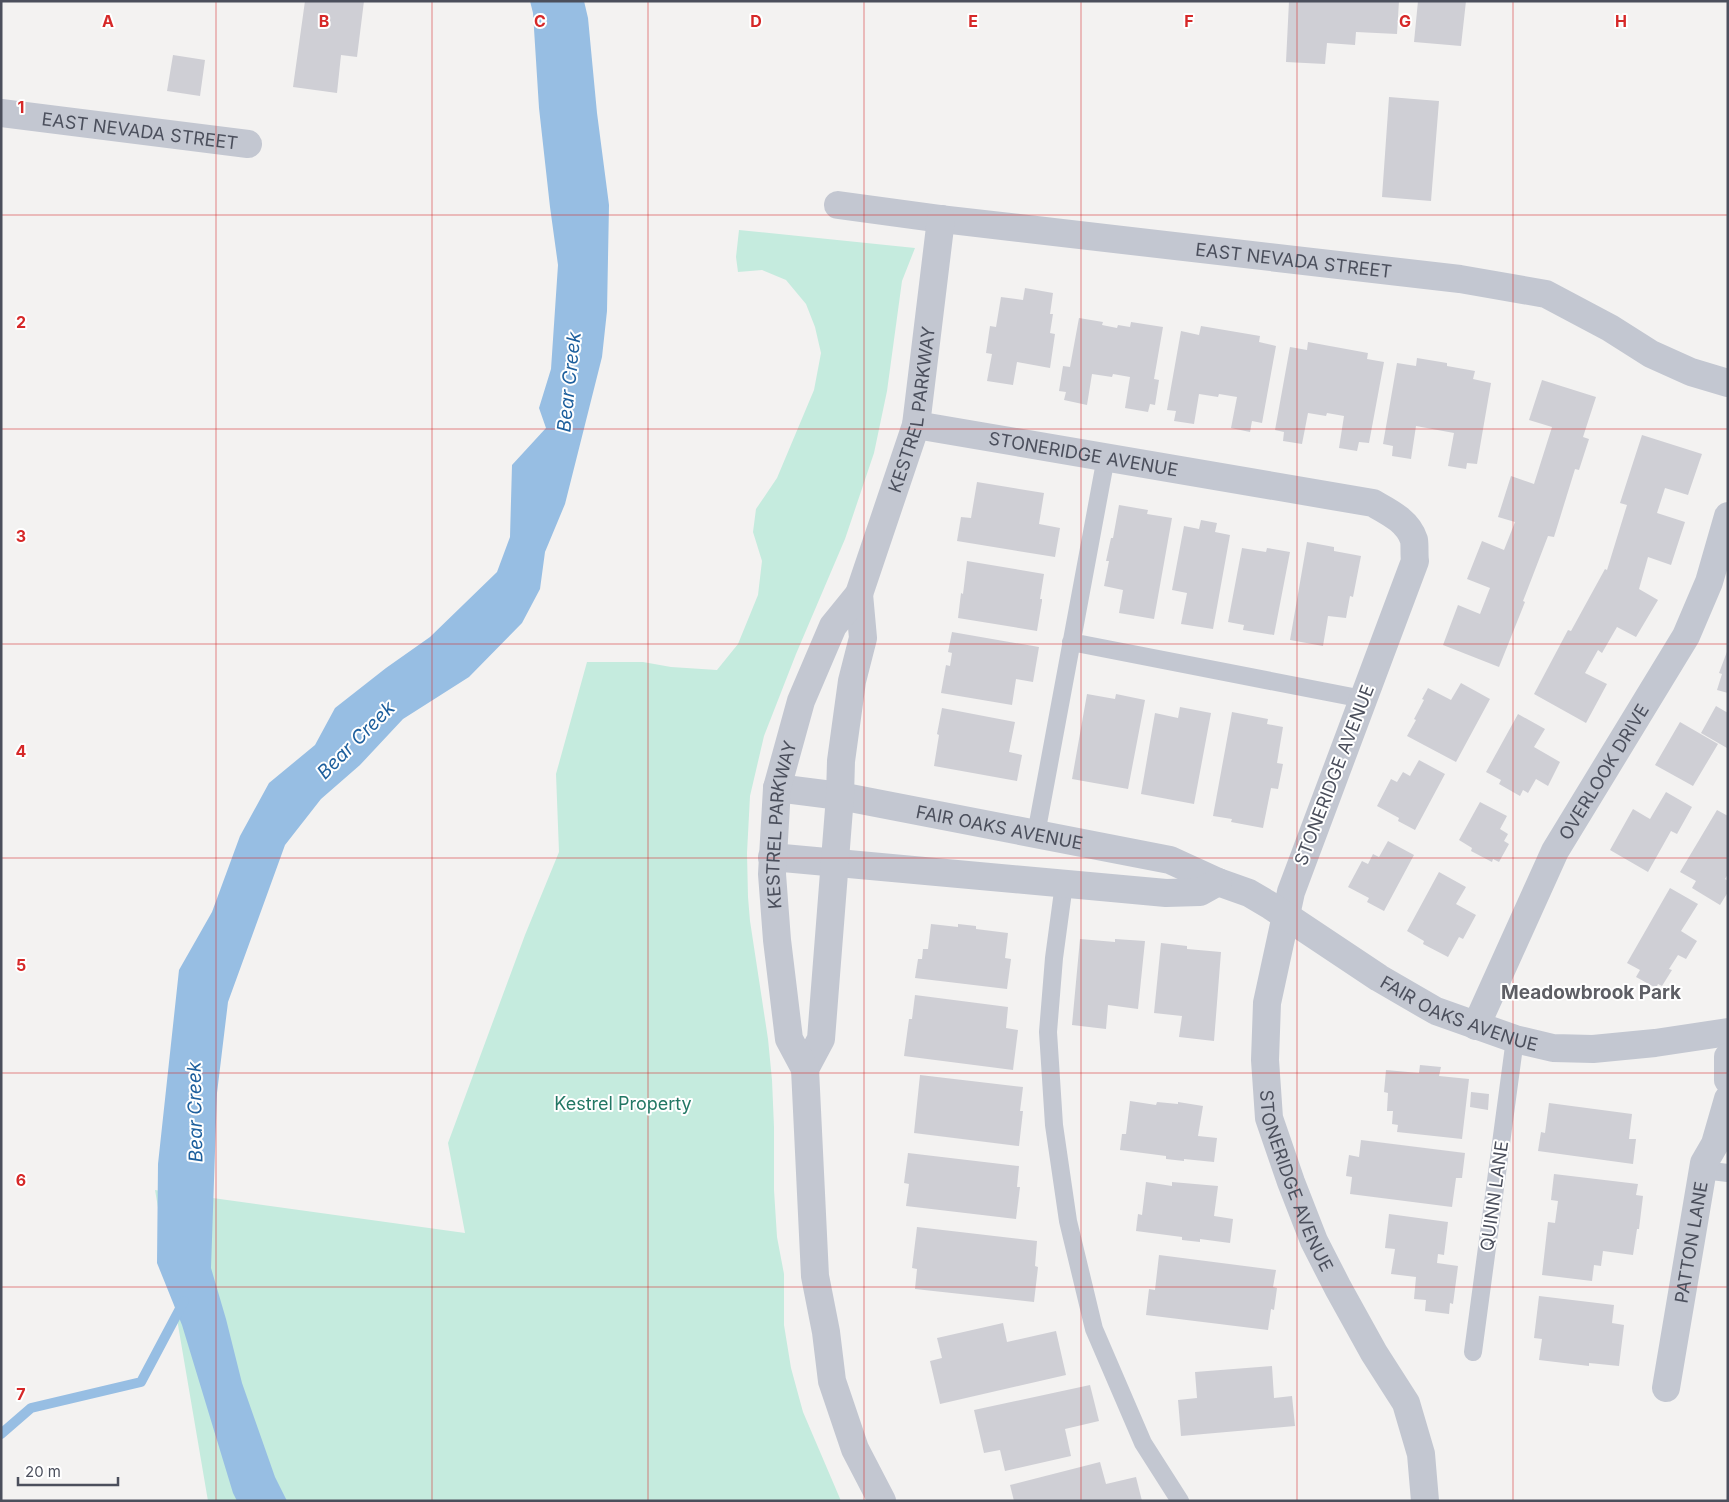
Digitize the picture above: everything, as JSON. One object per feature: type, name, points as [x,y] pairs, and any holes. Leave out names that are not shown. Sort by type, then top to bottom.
[{"type":"street","name":"EAST NEVADA STREET","points":[[1,113],[248,144]]},
{"type":"street","name":"EAST NEVADA STREET","points":[[838,206],[1460,278],[1546,294],[1610,328],[1651,354],[1691,372],[1728,383]]},
{"type":"street","name":"KESTREL PARKWAY","points":[[882,1501],[855,1449],[832,1381],[826,1332],[815,1276],[805,1069],[789,1039],[777,940],[772,857],[777,788],[804,693],[833,626],[859,594],[916,425],[941,219]]},
{"type":"street","name":"STONERIDGE AVENUE","points":[[916,425],[1373,503],[1389,512],[1404,524],[1414,540],[1414,560],[1299,868],[1286,915],[1267,1003],[1265,1060],[1269,1118],[1291,1182],[1314,1242],[1374,1353],[1406,1403],[1421,1454],[1425,1501]]},
{"type":"street","name":"OVERLOOK DRIVE","points":[[1476,1026],[1555,851],[1686,636],[1708,582],[1728,516]]},
{"type":"street","name":"KESTREL PARKWAY","points":[[805,1069],[821,1039],[840,796],[841,761],[852,681],[863,638],[859,594]]},
{"type":"street","name":"FAIR OAKS AVENUE","points":[[777,788],[840,796],[1170,860],[1218,882],[1249,893],[1286,915],[1379,978],[1436,1011],[1515,1039],[1553,1048],[1593,1049],[1655,1043],[1728,1032]]},
{"type":"street","points":[[772,857],[1166,893],[1200,892],[1218,882]]},
{"type":"street","points":[[1728,1057],[1728,1080]]},
{"type":"street","name":"PATTON LANE","points":[[1666,1388],[1716,1171],[1704,1163],[1715,1144],[1728,1100]]},
{"type":"lane","points":[[1036,834],[1106,457]]},
{"type":"lane","points":[[1072,642],[1363,699]]},
{"type":"lane","points":[[1064,884],[1054,958],[1048,1032],[1054,1125],[1068,1221],[1094,1329],[1143,1443],[1180,1501]]},
{"type":"lane","name":"QUINN LANE","points":[[1473,1352],[1515,1039]]},
{"type":"green space","name":"Kestrel Property","points":[[739,230],[915,248],[902,281],[887,391],[874,453],[845,539],[796,654],[764,736],[750,796],[747,853],[748,897],[772,1080],[774,1190],[777,1237],[784,1274],[784,1325],[791,1368],[803,1412],[841,1501],[208,1501],[155,1190],[465,1233],[448,1143],[525,935],[559,852],[556,774],[587,662],[643,662],[671,667],[717,670],[738,644],[758,595],[762,561],[753,532],[756,509],[777,478],[814,390],[821,353],[815,327],[806,304],[786,280],[762,270],[738,272],[736,257]]},
{"type":"water","name":"Bear Creek","points":[[530,1],[584,1],[588,18],[597,113],[609,205],[607,311],[602,357],[565,504],[545,552],[540,589],[522,623],[469,677],[403,719],[360,765],[321,799],[285,845],[228,1002],[217,1093],[211,1268],[242,1383],[275,1477],[287,1501],[237,1501],[182,1325],[157,1263],[158,1164],[179,970],[212,912],[240,836],[269,783],[315,745],[335,708],[386,668],[430,637],[497,572],[510,537],[512,465],[546,428],[539,408],[551,369],[558,265],[539,108],[533,13]]},
{"type":"building","points":[[305,1],[364,1],[357,57],[341,55],[337,93],[293,87]]},
{"type":"building","points":[[1289,1],[1399,1],[1397,34],[1356,32],[1355,45],[1327,43],[1325,64],[1286,62]]},
{"type":"building","points":[[1418,1],[1466,1],[1461,46],[1414,42]]},
{"type":"building","points":[[173,55],[205,60],[200,96],[167,91]]},
{"type":"building","points":[[1389,97],[1439,101],[1431,201],[1382,197]]},
{"type":"building","points":[[1025,288],[1053,293],[1050,314],[1053,314],[1050,333],[1055,334],[1050,368],[1017,362],[1013,385],[987,381],[992,354],[986,353],[990,326],[996,327],[1001,297],[1023,300]]},
{"type":"building","points":[[1079,318],[1103,322],[1102,325],[1117,328],[1118,325],[1130,327],[1131,322],[1163,327],[1154,379],[1159,380],[1155,405],[1150,404],[1148,412],[1125,408],[1130,377],[1113,374],[1112,377],[1092,374],[1087,405],[1064,400],[1066,392],[1059,391],[1063,366],[1070,367]]},
{"type":"building","points":[[1201,326],[1260,336],[1259,342],[1276,346],[1262,423],[1252,421],[1250,432],[1231,428],[1237,397],[1219,394],[1218,397],[1199,394],[1194,424],[1174,421],[1176,411],[1167,410],[1181,331],[1199,335]]},
{"type":"building","points":[[1308,342],[1368,353],[1367,359],[1384,362],[1369,443],[1359,442],[1357,451],[1339,448],[1344,416],[1327,413],[1326,416],[1308,413],[1302,444],[1283,441],[1284,432],[1275,430],[1290,347],[1307,350]]},
{"type":"building","points":[[1417,358],[1447,363],[1447,366],[1475,371],[1473,379],[1491,383],[1477,464],[1467,463],[1466,469],[1448,466],[1454,433],[1416,426],[1411,459],[1392,456],[1393,446],[1383,444],[1397,363],[1416,366]]},
{"type":"building","points":[[1542,380],[1596,397],[1583,437],[1589,439],[1579,470],[1575,469],[1554,537],[1548,536],[1523,601],[1525,602],[1499,667],[1443,645],[1458,605],[1480,614],[1490,588],[1467,579],[1482,541],[1504,550],[1515,522],[1498,517],[1511,476],[1534,484],[1552,427],[1529,420]]},
{"type":"building","points":[[1642,435],[1702,454],[1688,495],[1665,488],[1657,513],[1685,522],[1671,565],[1648,557],[1639,589],[1658,600],[1636,637],[1617,627],[1602,653],[1598,650],[1585,673],[1607,684],[1586,723],[1534,694],[1568,630],[1571,631],[1605,569],[1607,570],[1627,505],[1620,503]]},
{"type":"building","points":[[977,482],[1044,493],[1039,524],[1060,528],[1055,557],[957,541],[961,517],[971,518]]},
{"type":"building","points":[[1119,505],[1148,510],[1147,514],[1172,518],[1154,619],[1119,613],[1123,590],[1104,586],[1109,561],[1106,561],[1111,538],[1113,538]]},
{"type":"building","points":[[1201,520],[1217,523],[1215,532],[1230,535],[1213,629],[1181,624],[1187,593],[1172,590],[1184,526],[1199,529]]},
{"type":"building","points":[[1307,542],[1334,547],[1334,551],[1361,556],[1353,597],[1350,596],[1346,618],[1328,616],[1323,646],[1290,640]]},
{"type":"building","points":[[1242,548],[1266,552],[1267,548],[1290,552],[1274,635],[1243,630],[1244,625],[1228,622]]},
{"type":"building","points":[[967,561],[1044,574],[1037,631],[958,618]]},
{"type":"building","points":[[952,632],[1039,647],[1033,682],[1016,679],[1012,705],[941,693],[946,665],[950,666],[952,653],[948,652]]},
{"type":"building","points":[[1728,649],[1728,693],[1717,690],[1722,674],[1719,673]]},
{"type":"building","points":[[1461,683],[1490,699],[1456,762],[1407,736],[1416,720],[1414,719],[1428,688],[1451,700]]},
{"type":"building","points":[[1087,694],[1115,699],[1116,694],[1145,700],[1128,789],[1072,779]]},
{"type":"building","points":[[1716,706],[1728,713],[1727,748],[1701,733]]},
{"type":"building","points":[[1180,707],[1211,713],[1194,804],[1141,794],[1155,713],[1178,718]]},
{"type":"building","points":[[942,708],[1015,722],[1009,752],[1022,755],[1017,781],[934,766]]},
{"type":"building","points":[[1232,712],[1268,719],[1267,724],[1283,727],[1277,763],[1283,764],[1278,789],[1271,788],[1263,828],[1231,822],[1232,819],[1213,816]]},
{"type":"building","points":[[1518,714],[1545,729],[1534,747],[1560,762],[1548,786],[1536,779],[1528,793],[1523,790],[1520,796],[1499,784],[1501,780],[1486,772]]},
{"type":"building","points":[[1680,722],[1718,744],[1693,786],[1655,765]]},
{"type":"building","points":[[1419,760],[1445,774],[1415,830],[1398,821],[1399,818],[1377,806],[1391,779],[1397,782],[1403,772],[1410,776]]},
{"type":"building","points":[[1666,792],[1692,807],[1677,834],[1671,831],[1648,872],[1610,850],[1633,809],[1650,819]]},
{"type":"building","points":[[1480,802],[1507,816],[1500,829],[1508,834],[1504,841],[1509,844],[1499,862],[1493,859],[1492,862],[1471,851],[1472,848],[1459,840]]},
{"type":"building","points":[[1717,810],[1728,816],[1728,874],[1725,879],[1728,881],[1728,892],[1720,905],[1692,888],[1696,881],[1680,872]]},
{"type":"building","points":[[1388,841],[1414,855],[1384,911],[1367,902],[1369,898],[1348,887],[1362,861],[1368,864],[1373,854],[1379,857]]},
{"type":"building","points":[[1439,872],[1466,887],[1456,904],[1476,915],[1463,939],[1459,937],[1448,957],[1423,944],[1424,941],[1407,931]]},
{"type":"building","points":[[1670,888],[1698,904],[1681,931],[1697,941],[1686,959],[1678,955],[1669,969],[1672,970],[1662,986],[1658,984],[1656,988],[1636,977],[1640,970],[1627,963]]},
{"type":"building","points":[[931,924],[958,927],[958,924],[976,926],[976,929],[1008,933],[1005,958],[1011,959],[1007,989],[915,978],[918,959],[922,959],[923,949],[928,949]]},
{"type":"building","points":[[1080,939],[1115,942],[1115,939],[1145,941],[1138,1009],[1108,1005],[1106,1029],[1072,1025]]},
{"type":"building","points":[[1161,943],[1187,946],[1187,949],[1221,952],[1214,1041],[1179,1037],[1182,1016],[1154,1013]]},
{"type":"building","points":[[915,995],[1008,1007],[1006,1028],[1018,1030],[1013,1070],[904,1056],[909,1019],[912,1019]]},
{"type":"building","points":[[1420,1065],[1441,1067],[1439,1076],[1469,1079],[1462,1139],[1397,1132],[1398,1125],[1392,1124],[1393,1111],[1387,1111],[1388,1093],[1384,1092],[1386,1070],[1419,1073]]},
{"type":"building","points":[[920,1075],[1023,1087],[1020,1111],[1023,1111],[1019,1146],[914,1133]]},
{"type":"building","points":[[1471,1092],[1489,1094],[1488,1110],[1470,1107]]},
{"type":"building","points":[[1130,1101],[1156,1105],[1157,1102],[1178,1104],[1178,1102],[1203,1106],[1198,1136],[1217,1138],[1214,1162],[1166,1159],[1166,1156],[1120,1150],[1122,1134],[1126,1134]]},
{"type":"building","points":[[1549,1103],[1632,1114],[1629,1139],[1636,1139],[1633,1164],[1538,1151],[1541,1132],[1545,1133]]},
{"type":"building","points":[[1361,1140],[1465,1153],[1462,1178],[1456,1178],[1452,1207],[1350,1194],[1352,1177],[1346,1176],[1349,1155],[1359,1157]]},
{"type":"building","points":[[908,1153],[1019,1166],[1017,1187],[1020,1187],[1016,1219],[906,1206],[909,1184],[904,1183]]},
{"type":"building","points":[[1554,1174],[1638,1184],[1636,1195],[1643,1196],[1639,1229],[1637,1229],[1633,1255],[1603,1251],[1601,1266],[1594,1265],[1592,1281],[1542,1275],[1548,1222],[1555,1223],[1558,1201],[1551,1200]]},
{"type":"building","points":[[1146,1182],[1172,1186],[1172,1182],[1218,1186],[1214,1216],[1233,1219],[1230,1243],[1200,1239],[1200,1242],[1182,1240],[1182,1237],[1136,1231],[1138,1214],[1142,1215]]},
{"type":"building","points":[[1389,1214],[1448,1222],[1444,1255],[1438,1254],[1437,1263],[1458,1266],[1453,1304],[1450,1303],[1449,1314],[1425,1311],[1426,1300],[1414,1299],[1416,1277],[1391,1274],[1395,1249],[1385,1248]]},
{"type":"building","points":[[917,1227],[1037,1241],[1035,1266],[1038,1267],[1034,1302],[915,1289],[917,1269],[912,1268]]},
{"type":"building","points":[[1159,1255],[1276,1270],[1273,1287],[1277,1288],[1274,1310],[1271,1309],[1268,1330],[1146,1315],[1149,1289],[1155,1290]]},
{"type":"building","points":[[1539,1296],[1614,1305],[1612,1323],[1624,1325],[1619,1366],[1589,1363],[1589,1366],[1539,1360],[1542,1339],[1534,1338]]},
{"type":"building","points":[[1003,1323],[1007,1342],[1056,1331],[1066,1375],[940,1404],[930,1361],[942,1358],[937,1338]]},
{"type":"building","points":[[1272,1366],[1274,1398],[1292,1396],[1295,1426],[1181,1436],[1178,1400],[1197,1398],[1195,1372]]},
{"type":"building","points":[[1090,1385],[1099,1421],[1065,1429],[1071,1456],[1005,1471],[1000,1450],[984,1453],[974,1410]]},
{"type":"building","points":[[1100,1462],[1106,1484],[1136,1477],[1142,1501],[1014,1501],[1010,1485]]},
{"type":"waterway","points":[[1,1434],[31,1408],[141,1382],[184,1301]]},
{"type":"district","name":"Meadowbrook Park","points":[[1591,992]]}]
